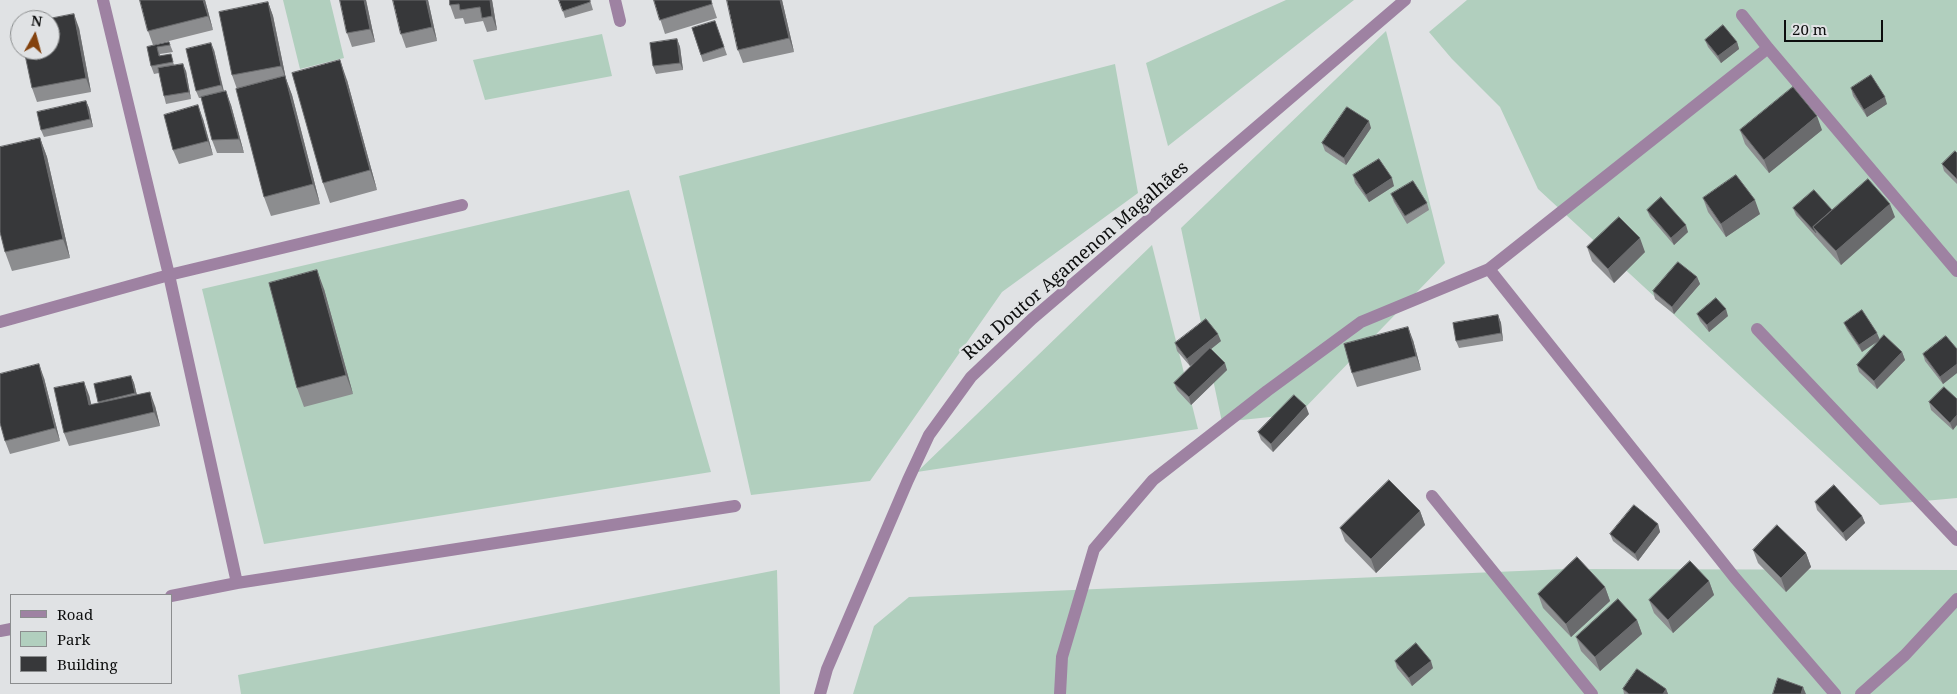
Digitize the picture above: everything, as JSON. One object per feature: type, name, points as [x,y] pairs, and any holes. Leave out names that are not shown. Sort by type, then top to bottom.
[{"type":"street","points":[[103,0],[169,275],[237,583]]},
{"type":"street","points":[[615,0],[620,21]]},
{"type":"street","name":"Rua Doutor Agamenon Magalhães","points":[[820,694],[826,669],[916,462],[929,435],[971,376],[1032,319],[1399,2]]},
{"type":"street","points":[[1742,15],[1957,271]]},
{"type":"street","points":[[1060,694],[1062,658],[1094,549],[1153,480],[1267,391],[1361,322],[1489,270],[1768,48]]},
{"type":"street","points":[[0,322],[169,275],[462,205]]},
{"type":"street","points":[[1489,270],[1735,578],[1836,694]]},
{"type":"street","points":[[1757,329],[1957,540]]},
{"type":"street","points":[[1432,496],[1592,694]]},
{"type":"street","points":[[172,596],[237,583],[735,506]]},
{"type":"street","points":[[1861,694],[1905,655],[1957,599]]},
{"type":"green space","points":[[283,0],[330,0],[344,58],[300,69]]},
{"type":"green space","points":[[1286,0],[1354,0],[1168,146],[1146,63]]},
{"type":"green space","points":[[1467,0],[1957,0],[1957,498],[1880,505],[1538,189],[1500,107],[1452,59],[1429,32]]},
{"type":"green space","points":[[1386,31],[1445,263],[1299,414],[1222,422],[1181,228]]},
{"type":"green space","points":[[602,34],[612,76],[485,100],[473,60]]},
{"type":"green space","points":[[1115,64],[1138,193],[1002,292],[870,481],[751,495],[679,176]]},
{"type":"green space","points":[[629,190],[711,472],[264,544],[202,289]]},
{"type":"green space","points":[[1152,245],[1198,429],[917,472]]},
{"type":"green space","points":[[1566,569],[1957,570],[1957,694],[853,694],[874,626],[909,597]]},
{"type":"green space","points":[[777,570],[780,694],[241,694],[238,675]]},
{"type":"building","points":[[140,0],[203,0],[208,16],[148,31]]},
{"type":"building","points":[[340,0],[364,0],[370,29],[347,33]]},
{"type":"building","points":[[393,0],[426,0],[432,27],[401,34]]},
{"type":"building","points":[[450,0],[490,0],[492,16],[482,18],[480,7],[460,10],[459,4],[450,5]]},
{"type":"building","points":[[559,0],[590,0],[590,2],[563,11]]},
{"type":"building","points":[[654,0],[711,0],[712,4],[660,20]]},
{"type":"building","points":[[727,0],[780,0],[789,38],[738,50]]},
{"type":"building","points":[[268,2],[281,66],[232,75],[219,12]]},
{"type":"building","points":[[74,14],[86,78],[32,88],[26,60],[60,60],[60,17]]},
{"type":"building","points":[[715,21],[724,47],[701,55],[692,28]]},
{"type":"building","points":[[1723,25],[1737,42],[1718,56],[1705,40]]},
{"type":"building","points":[[677,39],[680,63],[653,66],[650,43]]},
{"type":"building","points":[[169,42],[170,45],[157,47],[159,56],[171,54],[173,62],[151,66],[147,47]]},
{"type":"building","points":[[211,43],[221,85],[196,91],[186,49]]},
{"type":"building","points":[[340,60],[370,170],[323,183],[292,73]]},
{"type":"building","points":[[183,64],[189,92],[164,96],[158,68]]},
{"type":"building","points":[[1871,75],[1885,97],[1864,110],[1851,88]]},
{"type":"building","points":[[285,76],[313,184],[264,197],[236,89]]},
{"type":"building","points":[[1793,87],[1817,116],[1764,160],[1740,130]]},
{"type":"building","points":[[226,91],[239,139],[212,140],[201,97]]},
{"type":"building","points":[[86,101],[90,119],[41,130],[37,112]]},
{"type":"building","points":[[198,105],[208,141],[173,150],[164,115]]},
{"type":"building","points":[[1347,107],[1369,121],[1344,158],[1322,143]]},
{"type":"building","points":[[40,138],[63,239],[5,252],[0,232],[0,147]]},
{"type":"building","points":[[1955,151],[1957,153],[1957,179],[1942,164]]},
{"type":"building","points":[[1379,159],[1392,178],[1366,195],[1353,175]]},
{"type":"building","points":[[1736,175],[1755,200],[1721,224],[1703,198]]},
{"type":"building","points":[[1868,179],[1890,204],[1836,251],[1813,227]]},
{"type":"building","points":[[1413,181],[1427,203],[1405,216],[1391,194]]},
{"type":"building","points":[[1814,190],[1832,210],[1813,227],[1816,233],[1793,208]]},
{"type":"building","points":[[1661,197],[1686,225],[1671,238],[1647,210]]},
{"type":"building","points":[[1619,217],[1640,238],[1608,269],[1587,247]]},
{"type":"building","points":[[1678,262],[1697,277],[1672,307],[1653,291]]},
{"type":"building","points":[[317,270],[346,375],[297,388],[269,283]]},
{"type":"building","points":[[1716,298],[1726,309],[1707,325],[1697,314]]},
{"type":"building","points":[[1862,310],[1877,333],[1859,345],[1844,323]]},
{"type":"building","points":[[1498,315],[1501,333],[1456,341],[1453,323]]},
{"type":"building","points":[[1206,319],[1218,334],[1187,359],[1175,343]]},
{"type":"building","points":[[1408,327],[1416,356],[1352,373],[1344,344]]},
{"type":"building","points":[[1884,335],[1902,352],[1874,381],[1857,365]]},
{"type":"building","points":[[1946,336],[1957,349],[1957,364],[1940,377],[1923,354]]},
{"type":"building","points":[[1210,348],[1225,363],[1189,397],[1174,383]]},
{"type":"building","points":[[39,364],[55,428],[5,441],[0,423],[0,374]]},
{"type":"building","points":[[131,376],[135,393],[98,402],[94,384]]},
{"type":"building","points":[[84,382],[89,405],[150,392],[154,412],[64,433],[54,388]]},
{"type":"building","points":[[1944,387],[1957,399],[1957,415],[1950,423],[1929,402]]},
{"type":"building","points":[[1294,395],[1306,406],[1271,444],[1258,432]]},
{"type":"building","points":[[1389,480],[1420,511],[1371,559],[1340,528]]},
{"type":"building","points":[[1834,485],[1862,516],[1843,533],[1815,502]]},
{"type":"building","points":[[1634,505],[1658,524],[1635,554],[1610,534]]},
{"type":"building","points":[[1777,525],[1806,553],[1781,578],[1753,550]]},
{"type":"building","points":[[1577,557],[1605,587],[1566,624],[1538,594]]},
{"type":"building","points":[[1690,561],[1709,581],[1668,620],[1649,600]]},
{"type":"building","points":[[1618,599],[1637,620],[1595,657],[1576,637]]},
{"type":"building","points":[[1416,643],[1431,661],[1409,678],[1395,661]]},
{"type":"building","points":[[1637,669],[1666,689],[1663,694],[1629,694],[1623,689]]},
{"type":"building","points":[[1778,678],[1803,687],[1801,694],[1773,694]]}]
